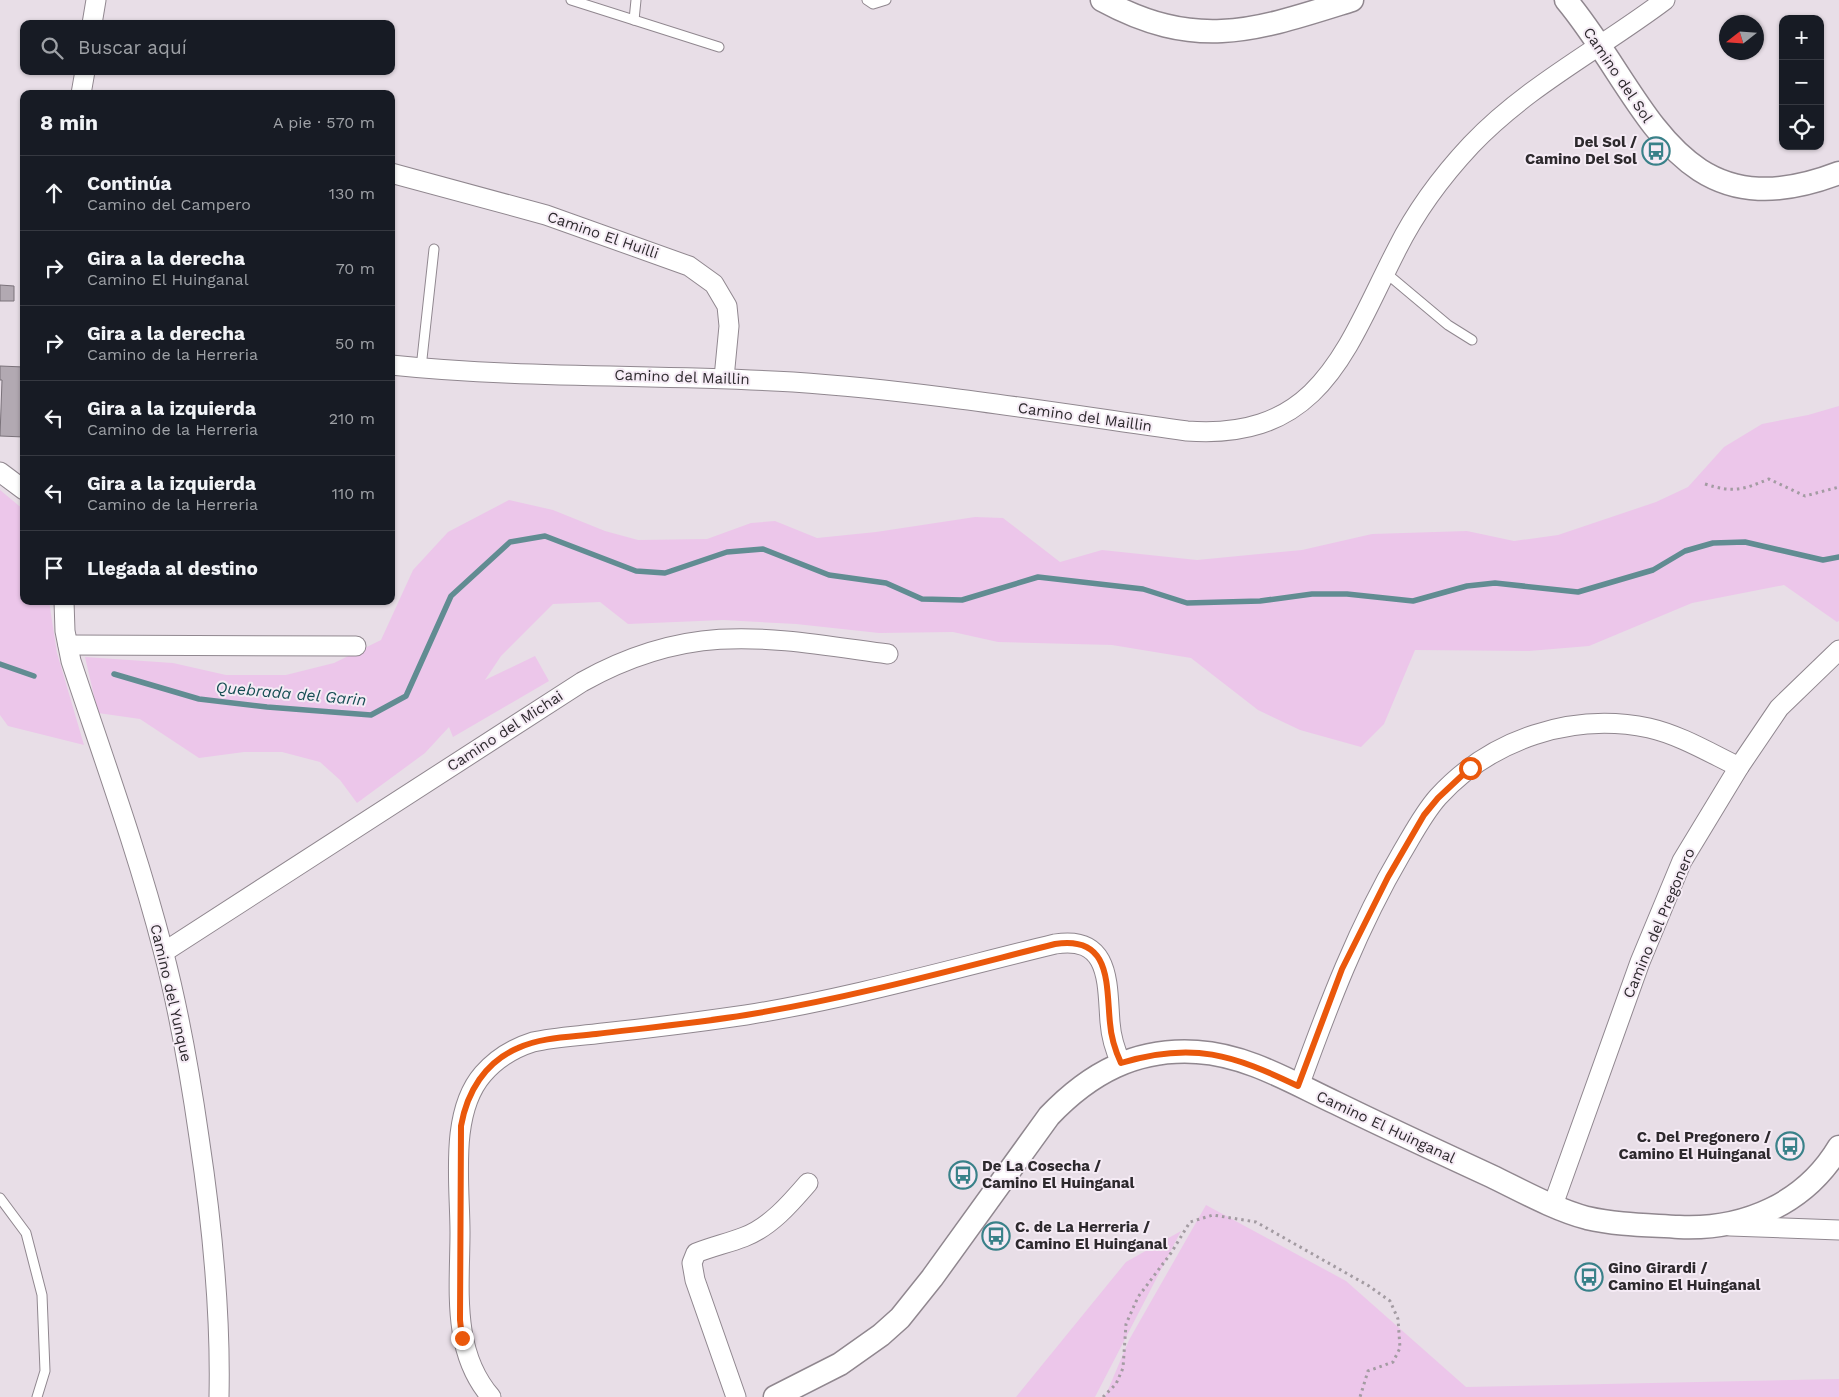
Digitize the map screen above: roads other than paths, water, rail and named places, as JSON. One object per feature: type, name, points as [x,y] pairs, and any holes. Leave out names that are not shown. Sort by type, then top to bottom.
[{"type":"street","points":[[93,20],[96,0]]},
{"type":"street","points":[[1102,0],[1163,26],[1189,31],[1217,33],[1263,27],[1352,0]]},
{"type":"street","name":"Camino del Sol","points":[[1566,0],[1653,127],[1664,140],[1689,162],[1714,177],[1742,186],[1773,189],[1811,184],[1839,173]]},
{"type":"street","name":"Camino del Maillin","points":[[395,365],[421,368],[724,378],[865,388],[1187,431],[1237,431],[1280,416],[1320,385],[1351,344],[1386,273],[1423,205],[1472,144],[1531,92],[1665,0]]},
{"type":"street","points":[[82,90],[84,75]]},
{"type":"street","name":"Camino El Huilli","points":[[395,174],[546,215],[689,266],[720,290],[728,306],[729,326],[724,378]]},
{"type":"street","points":[[0,472],[20,487]]},
{"type":"street","name":"Camino del Yunque","points":[[64,605],[68,645],[164,952],[192,1094],[210,1219],[218,1321],[219,1397]]},
{"type":"street","name":"Camino del Michai","points":[[164,952],[582,682],[628,658],[678,643],[730,637],[793,641],[888,654]]},
{"type":"street","points":[[68,645],[356,646]]},
{"type":"street","name":"Camino del Pregonero","points":[[1553,1205],[1640,962],[1682,861],[1739,767],[1779,708],[1839,650]]},
{"type":"street","points":[[1298,1086],[1342,969],[1388,877],[1424,815],[1438,798],[1470,768],[1489,755],[1532,735],[1578,725],[1602,724],[1648,728],[1671,734],[1739,767]]},
{"type":"street","points":[[491,1397],[475,1374],[467,1357],[460,1320],[460,1144],[463,1113],[470,1094],[481,1076],[504,1055],[534,1042],[684,1024],[826,1000],[903,983],[1062,942],[1085,947],[1098,958],[1104,967],[1108,978],[1111,1032],[1121,1063]]},
{"type":"street","name":"Camino El Huinganal","points":[[775,1397],[840,1364],[868,1346],[900,1318],[927,1285],[1050,1116],[1075,1090],[1089,1080],[1121,1063],[1158,1054],[1177,1052],[1214,1054],[1248,1062],[1553,1205],[1586,1218],[1607,1222],[1689,1228],[1722,1226],[1762,1214],[1780,1205],[1813,1180],[1839,1147]]},
{"type":"street","points":[[736,1397],[695,1280],[692,1263],[696,1253],[745,1237],[765,1226],[788,1207],[808,1183]]},
{"type":"street","points":[[1722,1226],[1839,1230]]},
{"type":"lane","points":[[571,0],[719,47]]},
{"type":"lane","points":[[634,20],[636,0]]},
{"type":"lane","points":[[867,0],[873,4],[886,0]]},
{"type":"lane","points":[[421,368],[434,249]]},
{"type":"lane","points":[[1386,273],[1448,325],[1472,340]]},
{"type":"lane","points":[[0,1198],[26,1233],[42,1295],[45,1371],[37,1397]]},
{"type":"waterway","name":"Quebrada del Garin","points":[[114,674],[199,699],[267,707],[371,715],[406,696],[451,596],[510,542],[545,536],[636,571],[665,573],[727,552],[763,549],[829,575],[886,583],[922,599],[962,600],[1038,577],[1143,589],[1187,603],[1260,601],[1312,594],[1347,594],[1413,601],[1467,586],[1495,583],[1578,592],[1653,570],[1685,551],[1713,543],[1745,542],[1823,560],[1839,557]]},
{"type":"waterway","points":[[0,664],[34,676]]},
{"type":"place","name":"Del Sol / Camino Del Sol","points":[[1656,151]]},
{"type":"place","name":"C. Del Pregonero / Camino El Huinganal","points":[[1790,1146]]},
{"type":"place","name":"De La Cosecha / Camino El Huinganal","points":[[963,1175]]},
{"type":"place","name":"C. de La Herreria / Camino El Huinganal","points":[[996,1236]]},
{"type":"place","name":"Gino Girardi / Camino El Huinganal","points":[[1589,1277]]}]
